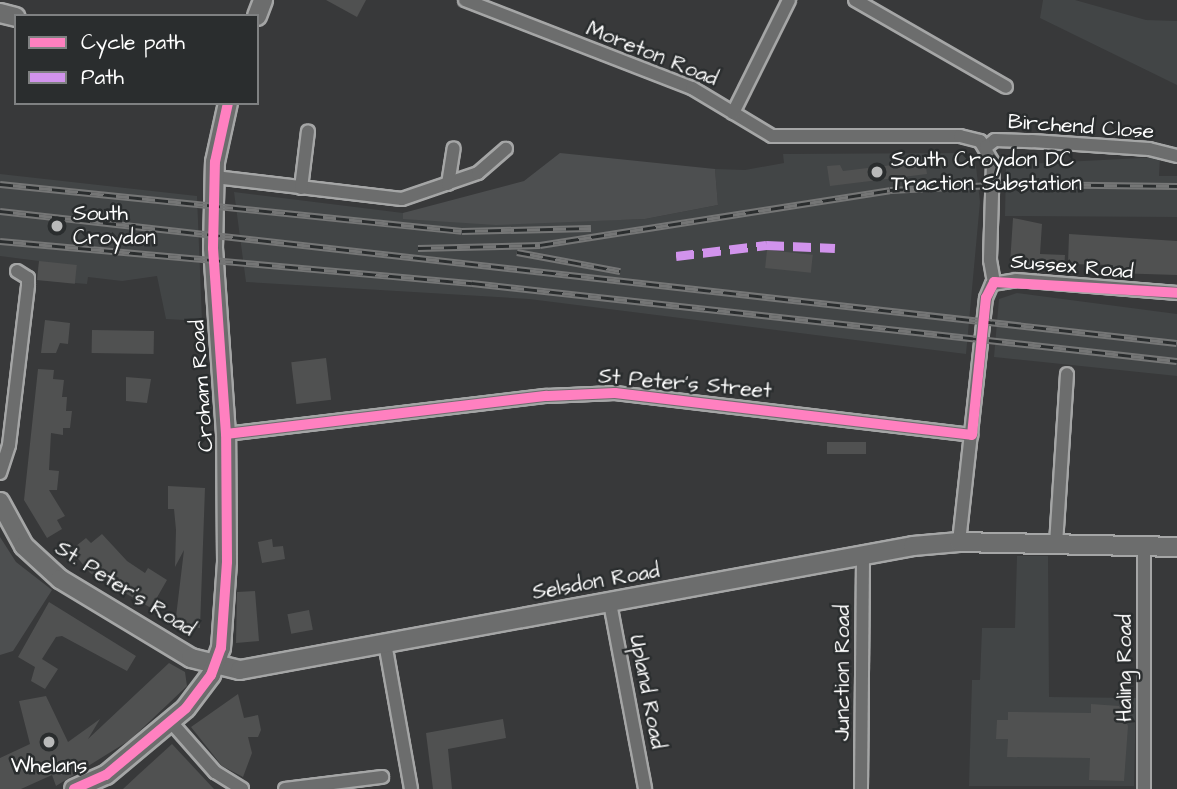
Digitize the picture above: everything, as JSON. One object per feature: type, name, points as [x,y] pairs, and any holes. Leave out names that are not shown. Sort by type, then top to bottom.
[{"type":"main road","name":"Croham Road","points":[[215,666],[227,562],[226,434],[213,248],[215,177],[229,105]]},
{"type":"main road","name":"St. Peter's Road","points":[[0,502],[19,540],[47,569],[158,639],[215,666]]},
{"type":"main road","name":"Selsdon Road","points":[[215,666],[247,670],[863,557],[959,542],[1177,547]]},
{"type":"main road","points":[[94,789],[106,775],[171,722],[200,693],[215,666]]},
{"type":"main road","points":[[74,789],[106,775]]},
{"type":"street","name":"Moreton Road","points":[[465,0],[692,88],[744,121],[779,137],[965,136],[986,147]]},
{"type":"street","points":[[733,113],[789,0]]},
{"type":"street","points":[[855,0],[1006,87]]},
{"type":"street","points":[[301,188],[308,131]]},
{"type":"street","name":"Birchend Close","points":[[986,147],[995,140],[1032,141],[1176,153]]},
{"type":"street","name":"Sussex Road","points":[[959,542],[986,298],[994,282],[990,260],[993,168],[986,147]]},
{"type":"street","points":[[448,184],[454,148]]},
{"type":"street","points":[[215,177],[402,199],[478,173],[506,149]]},
{"type":"street","points":[[0,473],[9,445],[28,285],[28,278],[17,271]]},
{"type":"street","name":"Sussex Road","points":[[994,282],[1177,293]]},
{"type":"street","points":[[1056,544],[1067,374]]},
{"type":"street","name":"St Peter's Street","points":[[226,434],[547,396],[615,393],[972,435]]},
{"type":"street","name":"Haling Road","points":[[1144,546],[1144,789]]},
{"type":"street","name":"Junction Road","points":[[861,789],[863,557]]},
{"type":"street","name":"Upland Road","points":[[610,603],[645,789]]},
{"type":"street","points":[[385,643],[411,789]]},
{"type":"street","points":[[171,722],[215,772],[243,789]]},
{"type":"street","points":[[285,789],[382,777]]},
{"type":"shaded area","points":[[1043,0],[1075,0],[1146,20],[1177,21],[1177,85],[1040,18]]},
{"type":"shaded area","points":[[560,153],[715,169],[718,205],[645,219],[496,225],[403,219],[403,213],[524,181]]},
{"type":"shaded area","points":[[965,153],[976,166],[980,202],[966,354],[529,299],[246,282],[234,192],[403,213],[497,192],[547,222],[645,219],[718,205],[715,169],[745,170],[784,163],[783,154]]},
{"type":"shaded area","points":[[1160,157],[1159,176],[1177,176],[1177,217],[1005,216],[1006,165]]},
{"type":"shaded area","points":[[0,174],[197,196],[202,321],[166,319],[157,276],[122,281],[88,277],[87,284],[38,280],[39,261],[0,256]]},
{"type":"shaded area","points":[[1017,293],[1177,314],[1177,376],[994,357],[999,299]]},
{"type":"shaded area","points":[[0,537],[16,562],[52,590],[13,651],[0,655]]},
{"type":"shaded area","points":[[1017,556],[1048,556],[1049,697],[1136,698],[1134,786],[969,786],[972,680],[980,680],[982,628],[1015,628]]},
{"type":"building","points":[[326,0],[366,0],[357,17]]},
{"type":"building","name":"South Croydon DC Traction Substation","points":[[925,161],[927,174],[830,186],[827,166],[840,165],[843,171]]},
{"type":"building","points":[[1013,218],[1042,224],[1040,254],[1065,255],[1064,270],[1010,264]]},
{"type":"building","points":[[1069,234],[1177,241],[1177,275],[1113,273],[1113,265],[1068,264]]},
{"type":"building","points":[[767,250],[813,255],[811,273],[765,268]]},
{"type":"building","points":[[39,261],[77,265],[75,284],[37,280]]},
{"type":"building","points":[[45,320],[70,323],[68,344],[60,343],[56,353],[41,353]]},
{"type":"building","points":[[92,330],[154,331],[154,354],[92,353]]},
{"type":"building","points":[[326,358],[331,400],[296,404],[291,362]]},
{"type":"building","points":[[38,369],[54,370],[53,379],[64,380],[62,397],[67,397],[66,411],[72,411],[70,428],[63,428],[63,435],[51,433],[49,470],[59,471],[57,490],[49,490],[65,516],[57,520],[62,529],[47,538],[24,500]]},
{"type":"building","points":[[126,377],[151,379],[147,403],[126,401]]},
{"type":"building","points":[[827,442],[866,442],[866,454],[827,454]]},
{"type":"building","points":[[168,486],[205,488],[200,628],[175,625],[184,550],[175,567],[176,530],[174,509],[168,509]]},
{"type":"building","points":[[102,534],[127,561],[145,573],[148,568],[167,580],[151,608],[90,573],[71,550],[86,538],[91,543]]},
{"type":"building","points":[[272,539],[273,547],[283,546],[285,559],[262,563],[258,542]]},
{"type":"building","points":[[255,591],[259,641],[236,643],[237,592]]},
{"type":"building","points":[[49,602],[136,656],[127,671],[62,636],[56,637],[42,659],[58,669],[45,689],[31,681],[35,667],[18,657]]},
{"type":"building","points":[[309,610],[313,630],[291,634],[287,614]]},
{"type":"building","points":[[169,663],[185,672],[187,686],[130,740],[56,786],[52,775],[21,789],[0,789],[0,758],[30,744],[19,701],[46,696],[68,742],[100,719],[88,739]]},
{"type":"building","points":[[238,694],[244,718],[258,715],[261,730],[258,737],[248,737],[252,753],[243,777],[222,766],[191,727]]},
{"type":"building","points":[[1091,704],[1119,706],[1128,726],[1124,781],[1089,780],[1090,758],[1007,757],[1008,739],[996,739],[997,720],[1008,720],[1008,712],[1091,713]]},
{"type":"building","points":[[503,719],[506,738],[448,749],[452,789],[433,789],[426,733]]},
{"type":"building","points":[[172,744],[214,789],[123,789],[138,775]]},
{"type":"railway","points":[[0,184],[462,231],[591,228]]},
{"type":"railway","points":[[418,248],[540,245],[890,190],[1013,184],[1177,186]]},
{"type":"railway","points":[[0,211],[1177,343]]},
{"type":"railway","points":[[0,241],[472,283],[1177,361]]},
{"type":"railway","points":[[517,252],[620,271]]},
{"type":"marked path","points":[[676,256],[766,245],[835,248]]},
{"type":"cycle path","points":[[74,789],[106,775],[186,708],[211,675],[221,648],[227,562],[226,434],[213,248],[215,162],[228,105]]},
{"type":"cycle path","points":[[226,434],[547,396],[615,393],[972,435],[986,298],[994,282],[1177,293]]},
{"type":"place","name":"South Croydon DC Traction Substation","points":[[877,172]]},
{"type":"place","name":"South Croydon","points":[[57,226]]},
{"type":"place","name":"Whelans","points":[[49,742]]}]
